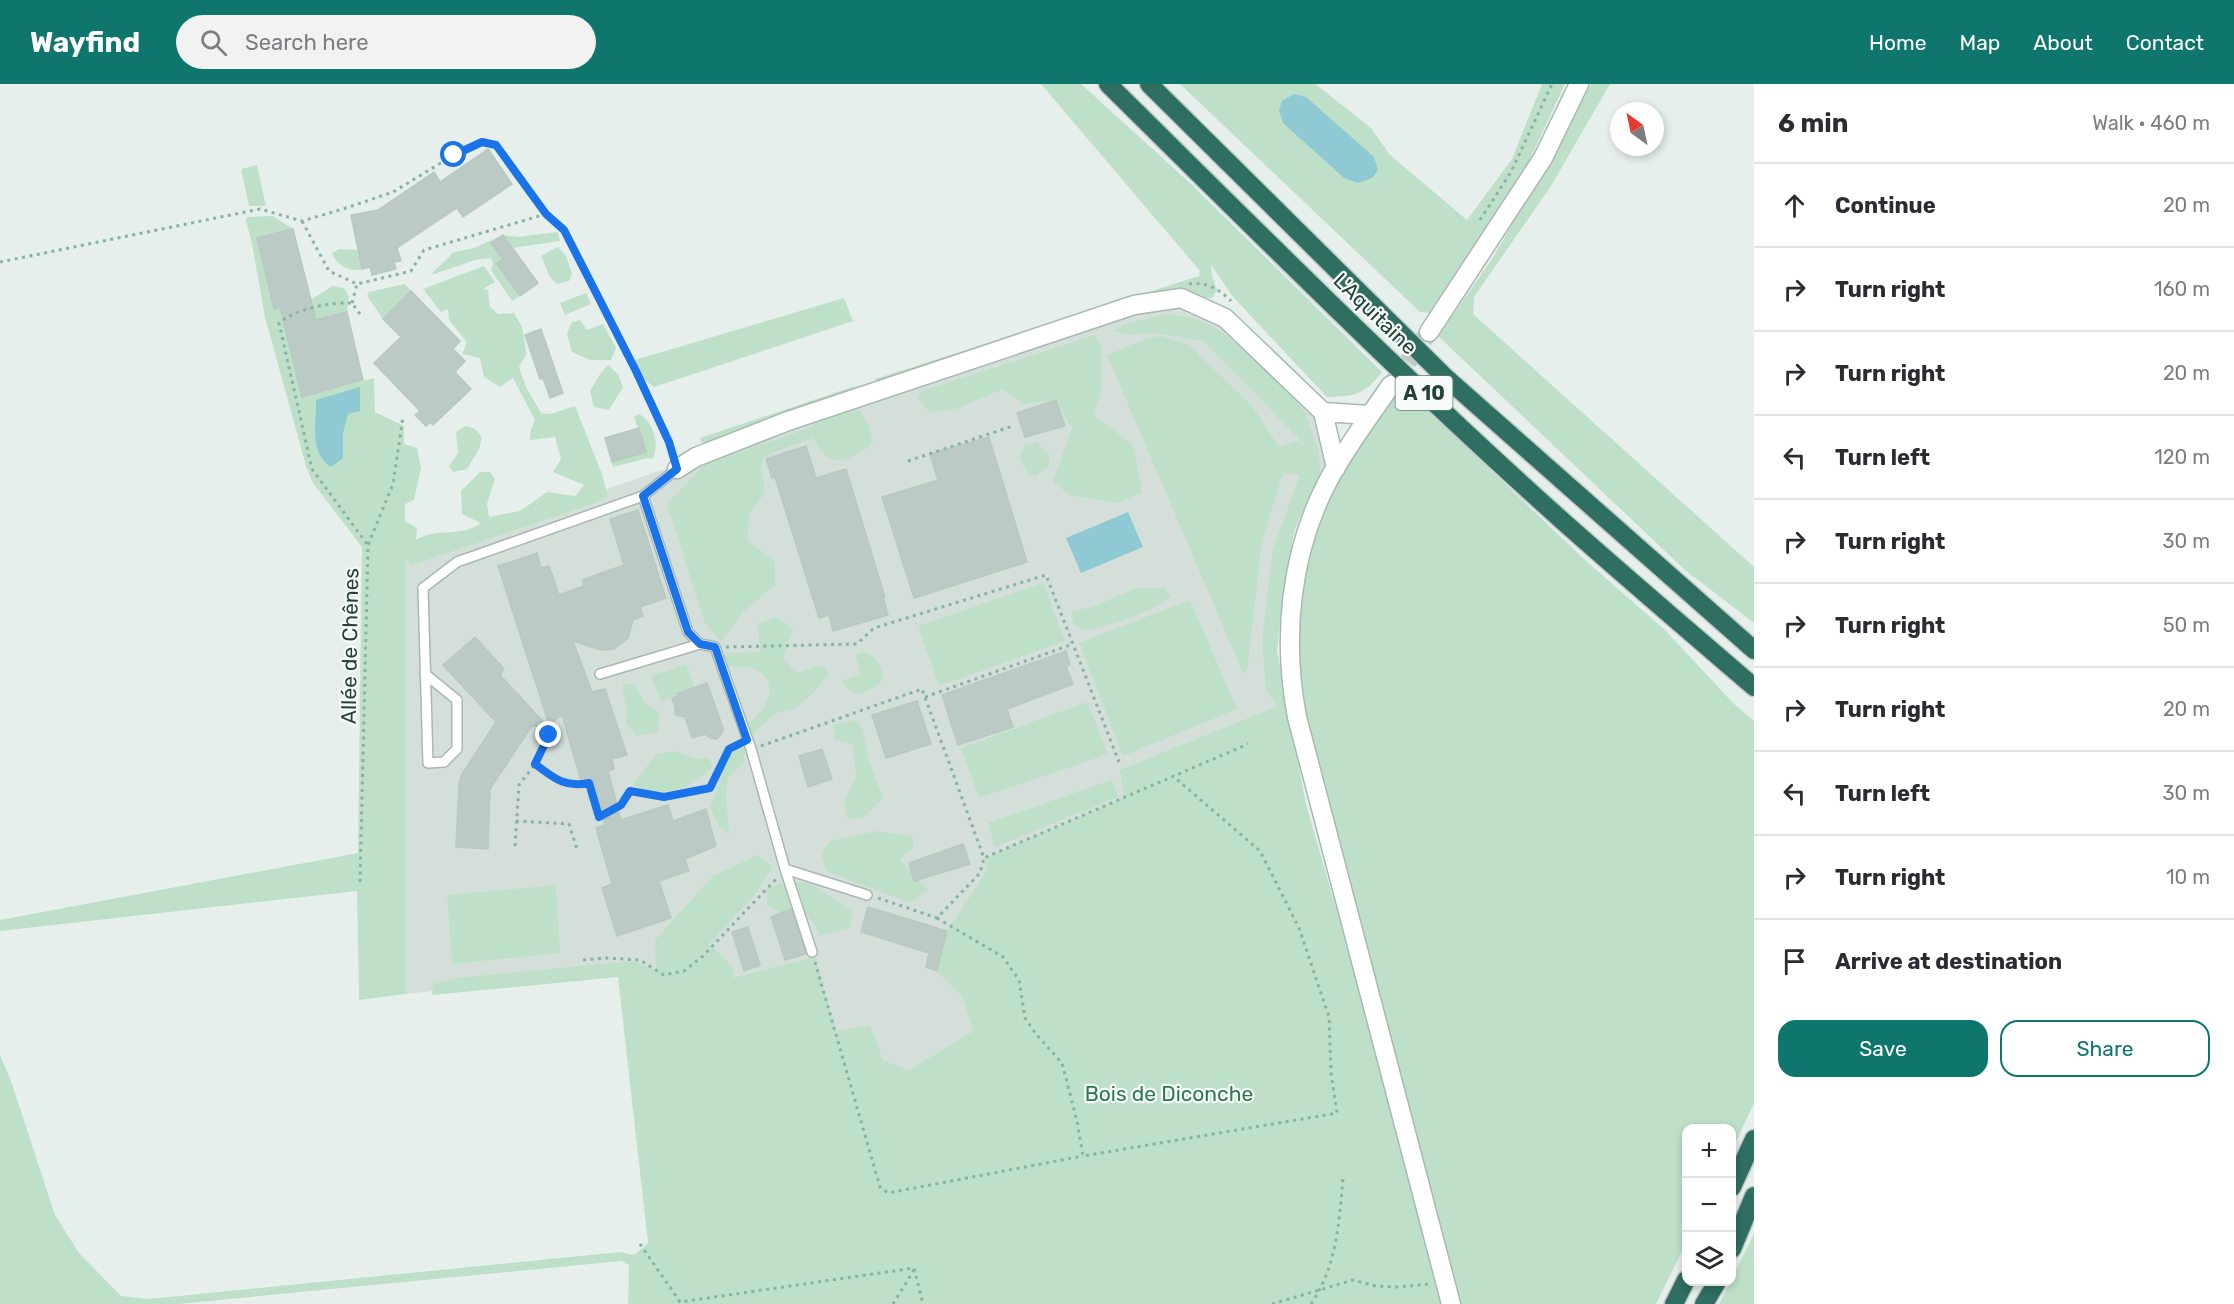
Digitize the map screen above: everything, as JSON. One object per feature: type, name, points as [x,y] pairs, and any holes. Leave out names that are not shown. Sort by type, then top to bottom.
[{"type":"highway","name":"L'Aquitaine","points":[[1108,84],[1418,387],[1565,523],[1754,687]]},
{"type":"highway","name":"L'Aquitaine","points":[[1149,84],[1444,376],[1754,650]]},
{"type":"highway","points":[[1735,1178],[1754,1138]]},
{"type":"highway","points":[[1736,1237],[1754,1196]]},
{"type":"highway","points":[[1674,1304],[1683,1286]]},
{"type":"highway","points":[[1704,1304],[1714,1286]]},
{"type":"street","points":[[1429,332],[1543,158],[1579,84]]},
{"type":"street","points":[[677,469],[696,457],[808,414],[1134,305],[1181,298],[1225,318],[1323,412],[1336,468]]},
{"type":"street","points":[[1391,385],[1336,468],[1316,507],[1301,550],[1290,619],[1289,651],[1297,717],[1451,1304]]},
{"type":"street","points":[[1323,412],[1370,416]]},
{"type":"lane","points":[[425,674],[457,700],[457,749],[444,762],[428,763],[425,674],[423,588],[457,562],[643,496],[677,469]]},
{"type":"lane","points":[[643,496],[688,632],[700,644]]},
{"type":"lane","points":[[600,674],[700,644],[715,647],[749,745],[812,952]]},
{"type":"lane","points":[[785,869],[867,895]]},
{"type":"path","points":[[1474,230],[1511,172],[1552,84]]},
{"type":"path","points":[[0,261],[260,209],[302,221],[393,192],[454,155],[482,142],[496,145],[546,214],[564,230],[636,371],[669,442],[677,469]]},
{"type":"path","points":[[302,221],[329,271],[357,284],[411,271],[424,250],[546,214]]},
{"type":"path","points":[[1187,285],[1197,282],[1214,288],[1235,306]]},
{"type":"path","points":[[352,303],[357,284]]},
{"type":"path","points":[[360,314],[352,303],[340,302],[289,315],[279,323],[312,469],[368,545]]},
{"type":"path","name":"Allée de Chênes","points":[[360,882],[368,545],[393,484],[403,417]]},
{"type":"path","points":[[908,462],[1013,426]]},
{"type":"path","points":[[715,647],[857,644],[874,628],[1046,575],[1119,762]]},
{"type":"path","points":[[925,697],[1073,644]]},
{"type":"path","points":[[535,764],[561,783],[580,785],[589,783],[599,817],[621,805],[630,791],[664,797],[710,788],[729,749],[749,745],[922,689],[984,858],[980,873],[937,918]]},
{"type":"path","points":[[514,846],[519,785],[535,764],[549,735]]},
{"type":"path","points":[[984,858],[1248,744]]},
{"type":"path","points":[[812,952],[880,1187],[888,1193],[1083,1156],[1337,1113],[1331,1073],[1329,1017],[1299,928],[1260,851],[1173,776]]},
{"type":"path","points":[[516,821],[569,824],[577,849]]},
{"type":"path","points":[[583,960],[606,958],[640,960],[664,975],[684,971],[704,956],[785,869]]},
{"type":"path","points":[[867,895],[937,918],[1003,957],[1019,980],[1025,1018],[1062,1063],[1077,1121],[1083,1156]]},
{"type":"path","points":[[1311,1304],[1321,1289],[1334,1253],[1343,1178]]},
{"type":"path","points":[[640,1244],[681,1303],[914,1268]]},
{"type":"path","points":[[893,1304],[914,1268]]},
{"type":"path","points":[[914,1268],[923,1304]]},
{"type":"path","points":[[1272,1304],[1353,1280],[1376,1286],[1446,1285]]},
{"type":"shaded area","points":[[1181,298],[1225,318],[1323,412],[1336,468],[1316,474],[1276,572],[1277,706],[1119,770],[1126,797],[984,858],[987,870],[947,931],[937,971],[962,997],[973,1031],[909,1070],[883,1060],[836,1031],[650,1000],[617,970],[406,994],[406,559],[673,466]]},
{"type":"green space","points":[[1041,84],[1081,84],[1189,182],[1382,372],[1376,380],[1359,393],[1327,397],[1234,298],[1211,265],[1217,290],[1212,298],[1167,297],[878,387],[875,379],[1199,276],[1200,271]]},
{"type":"green space","points":[[1180,84],[1314,84],[1371,128],[1390,155],[1467,220],[1512,159],[1542,84],[1565,84],[1529,161],[1429,313],[1420,312]]},
{"type":"green space","points":[[1591,84],[1610,84],[1551,186],[1474,297],[1473,314],[1754,567],[1754,623],[1685,570],[1438,336],[1494,256]]},
{"type":"green space","points":[[257,165],[266,206],[249,206],[241,169]]},
{"type":"green space","points":[[273,216],[293,229],[257,239],[274,308],[310,300],[333,286],[344,288],[349,297],[347,312],[286,329],[303,397],[374,378],[375,412],[404,426],[404,444],[417,448],[421,468],[414,500],[405,504],[405,521],[417,528],[416,540],[431,534],[473,528],[481,523],[462,514],[461,491],[480,472],[490,472],[495,479],[487,504],[489,517],[520,511],[547,492],[575,496],[584,485],[553,472],[561,459],[555,437],[530,440],[535,420],[513,378],[500,387],[484,377],[480,358],[462,354],[467,342],[449,320],[448,309],[441,312],[423,289],[484,266],[495,282],[483,289],[488,290],[490,307],[498,314],[514,313],[522,327],[526,355],[519,367],[526,387],[541,413],[551,414],[575,406],[602,474],[608,497],[412,565],[406,560],[406,994],[359,1000],[357,891],[0,931],[0,920],[358,853],[362,547],[313,483],[306,466],[265,317],[246,220],[247,217]]},
{"type":"green space","points":[[558,232],[560,241],[512,248],[497,264],[520,296],[512,301],[491,270],[493,263],[491,258],[475,260],[431,275],[452,253],[474,248],[503,235],[518,237]]},
{"type":"green space","points":[[558,247],[566,256],[572,274],[569,281],[557,284],[550,277],[541,256]]},
{"type":"green space","points":[[339,249],[357,250],[362,269],[348,269],[340,264],[332,253]]},
{"type":"green space","points":[[405,284],[411,291],[383,319],[367,296],[369,292]]},
{"type":"green space","points":[[586,293],[591,304],[565,315],[560,303]]},
{"type":"green space","points":[[844,298],[853,321],[654,387],[643,379],[635,360]]},
{"type":"green space","name":"Bois de Diconche","points":[[1165,314],[1190,317],[1211,325],[1280,381],[1306,414],[1319,451],[1320,473],[1295,529],[1283,592],[1277,651],[1306,804],[1336,908],[1361,974],[1444,1304],[628,1304],[629,1265],[621,1261],[178,1304],[0,1304],[0,1055],[11,1081],[55,1215],[79,1253],[121,1296],[149,1299],[620,1252],[634,1255],[648,1243],[618,977],[432,995],[433,984],[457,978],[632,961],[656,970],[655,940],[713,876],[758,855],[773,867],[754,896],[709,944],[734,968],[733,978],[815,957],[836,1031],[870,1025],[883,1060],[909,1070],[973,1031],[962,997],[937,971],[947,931],[987,870],[984,858],[1125,797],[1119,770],[1277,706],[1266,690],[1262,640],[1273,549],[1300,475],[1283,473],[1262,541],[1247,671],[1243,673],[1107,355],[1146,339],[1161,336],[1188,344],[1252,406],[1279,447],[1296,441],[1307,447],[1204,341],[1155,333],[1129,335],[1114,331],[1125,324]]},
{"type":"green space","points":[[580,320],[587,330],[603,324],[616,348],[611,360],[590,360],[572,352],[567,333],[572,322]]},
{"type":"green space","points":[[1095,335],[1102,347],[1102,386],[1094,415],[1133,445],[1142,492],[1118,503],[1069,495],[1053,481],[1072,428],[1056,400],[1023,404],[1003,389],[956,409],[929,412],[917,397],[925,390]]},
{"type":"green space","points":[[608,365],[618,374],[623,387],[609,410],[594,407],[590,391]]},
{"type":"green space","points":[[855,386],[855,392],[705,443],[701,442],[700,438]]},
{"type":"green space","points":[[1399,387],[1411,394],[1585,560],[1665,630],[1733,703],[1754,721],[1754,1103],[1736,1141],[1736,1124],[1682,1124],[1682,1251],[1656,1304],[1461,1304],[1340,844],[1307,733],[1295,673],[1304,558],[1330,488]]},
{"type":"green space","points":[[847,407],[860,411],[868,424],[873,441],[863,451],[844,460],[832,459],[822,452],[813,438],[764,456],[761,466],[765,492],[749,515],[748,541],[775,561],[775,585],[744,611],[721,642],[705,623],[667,504],[704,465],[811,427],[834,409]]},
{"type":"green space","points":[[639,414],[652,428],[656,441],[655,454],[652,459],[613,467],[612,462],[646,452],[634,417]]},
{"type":"green space","points":[[466,426],[475,429],[482,437],[479,449],[467,469],[453,472],[449,466],[458,453],[456,432]]},
{"type":"green space","points":[[1037,442],[1049,455],[1049,466],[1035,476],[1027,472],[1020,458],[1024,446]]},
{"type":"green space","points":[[1043,583],[1065,641],[939,686],[918,626]]},
{"type":"green space","points":[[1136,588],[1164,588],[1171,596],[1154,608],[1106,626],[1085,631],[1073,624],[1072,611],[1093,607]]},
{"type":"green space","points":[[1190,600],[1237,709],[1123,756],[1079,643]]},
{"type":"green space","points":[[776,617],[793,628],[783,659],[797,673],[822,665],[829,674],[795,709],[776,713],[747,740],[743,727],[756,717],[767,701],[769,685],[766,677],[750,667],[722,668],[717,654],[761,652],[757,624]]},
{"type":"green space","points":[[864,652],[878,662],[883,679],[873,688],[856,693],[846,687],[842,681],[861,674],[855,655]]},
{"type":"green space","points":[[686,664],[695,688],[661,702],[651,676]]},
{"type":"green space","points":[[623,684],[636,685],[643,701],[659,712],[658,732],[637,736],[625,722]]},
{"type":"green space","points":[[1087,702],[1108,754],[979,798],[961,748]]},
{"type":"green space","points":[[856,720],[863,730],[868,758],[883,798],[863,818],[847,819],[844,802],[856,776],[853,745],[835,740],[833,725]]},
{"type":"green space","points":[[737,748],[745,748],[744,763],[728,777],[726,796],[729,834],[720,828],[710,808],[728,757]]},
{"type":"green space","points":[[675,751],[697,759],[708,757],[713,766],[696,781],[676,789],[654,791],[633,785],[656,754]]},
{"type":"green space","points":[[1112,780],[1118,797],[995,847],[988,823]]},
{"type":"green space","points":[[876,831],[912,836],[914,847],[900,859],[928,890],[910,903],[826,871],[821,852],[831,841]]},
{"type":"green space","points":[[809,882],[853,911],[849,928],[821,935],[807,915],[781,913],[767,905],[767,888],[779,884]]},
{"type":"green space","points":[[556,885],[560,953],[452,964],[447,895]]},
{"type":"green space","points":[[1754,1234],[1754,1304],[1719,1304],[1728,1286],[1736,1286],[1736,1270]]},
{"type":"water","points":[[1294,94],[1306,97],[1374,157],[1378,170],[1372,178],[1358,183],[1344,178],[1283,123],[1279,110],[1282,101]]},
{"type":"water","points":[[360,387],[360,411],[348,414],[343,433],[343,458],[331,467],[319,454],[316,446],[316,400]]},
{"type":"water","points":[[1128,512],[1143,547],[1081,573],[1066,538]]},
{"type":"building","points":[[488,149],[512,184],[463,217],[457,208],[397,248],[401,261],[394,262],[396,269],[372,275],[370,267],[362,269],[351,215],[378,210],[434,172],[440,182]]},
{"type":"building","points":[[293,229],[316,320],[347,312],[363,380],[302,397],[280,307],[274,309],[257,238]]},
{"type":"building","points":[[503,235],[538,283],[520,296],[497,264],[503,259],[491,243]]},
{"type":"building","points":[[411,291],[460,341],[453,349],[465,361],[455,372],[471,389],[433,425],[430,422],[426,426],[415,415],[420,411],[374,363],[401,337],[383,319]]},
{"type":"building","points":[[541,329],[563,393],[550,398],[543,378],[540,379],[525,335]]},
{"type":"building","points":[[1056,400],[1065,426],[1025,437],[1017,413]]},
{"type":"building","points":[[639,428],[646,452],[612,462],[605,438]]},
{"type":"building","points":[[989,437],[1027,562],[914,598],[882,497],[938,480],[930,454]]},
{"type":"building","points":[[806,446],[816,478],[846,469],[885,597],[883,597],[888,615],[833,631],[829,615],[819,618],[775,477],[772,478],[766,459]]},
{"type":"building","points":[[638,510],[666,598],[640,607],[643,616],[633,620],[628,638],[614,649],[600,650],[573,641],[592,692],[605,689],[627,755],[612,759],[614,769],[608,771],[621,820],[668,805],[673,821],[706,809],[716,846],[685,859],[689,871],[659,881],[671,918],[617,936],[602,888],[612,884],[596,828],[605,825],[592,778],[581,781],[562,715],[549,724],[498,566],[537,553],[541,568],[549,566],[559,595],[584,586],[582,580],[624,565],[610,519]]},
{"type":"building","points":[[475,637],[504,669],[501,676],[548,727],[532,726],[490,789],[488,849],[456,847],[459,784],[462,774],[496,722],[443,665]]},
{"type":"building","points":[[1066,651],[1070,665],[1066,666],[1073,684],[1007,709],[1013,727],[958,745],[942,695]]},
{"type":"building","points":[[707,683],[723,728],[722,733],[717,739],[705,734],[692,738],[685,717],[675,715],[672,698]]},
{"type":"building","points":[[917,701],[931,744],[886,758],[872,715]]},
{"type":"building","points":[[822,749],[832,779],[808,787],[799,756]]},
{"type":"building","points":[[963,844],[970,864],[914,881],[909,863]]},
{"type":"building","points":[[868,907],[947,931],[937,971],[926,967],[929,953],[861,932]]},
{"type":"building","points":[[791,909],[806,954],[785,960],[771,917]]},
{"type":"building","points":[[748,927],[760,965],[744,971],[732,932]]},
{"type":"tunnel","points":[[1392,384],[1429,332]]},
{"type":"route","points":[[454,155],[482,142],[496,145],[546,214],[564,230],[636,371],[669,442],[677,469],[643,496],[688,632],[700,644],[715,647],[747,740],[729,749],[710,788],[664,797],[630,791],[621,805],[599,817],[589,783],[580,785],[561,783],[535,764],[549,735]]}]
